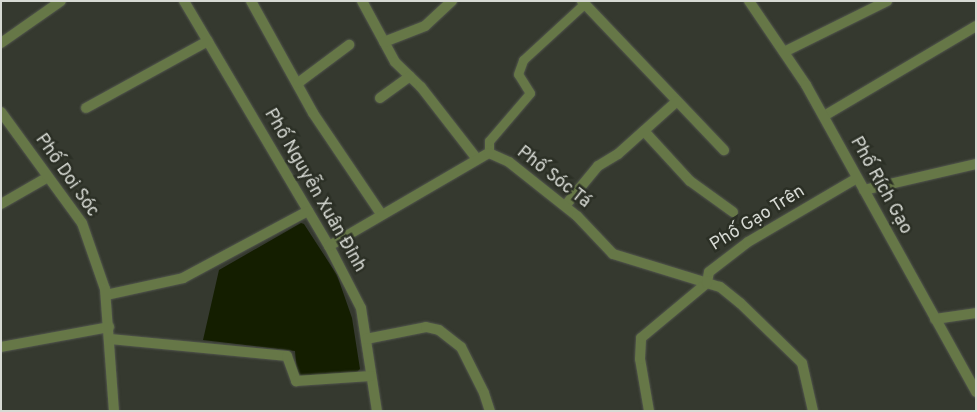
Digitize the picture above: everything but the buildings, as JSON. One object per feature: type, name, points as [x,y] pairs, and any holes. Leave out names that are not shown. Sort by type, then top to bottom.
[{"type":"street","points":[[1,43],[61,1]]},
{"type":"street","name":"Phố Nguyễn Xuân Đỉnh","points":[[184,1],[308,211],[361,308],[377,411]]},
{"type":"street","points":[[251,1],[313,113],[380,214]]},
{"type":"street","points":[[362,1],[395,62],[410,76],[477,159]]},
{"type":"street","points":[[384,42],[425,26],[452,1]]},
{"type":"street","name":"Phố Rích Gạo","points":[[749,1],[824,116],[976,392]]},
{"type":"street","points":[[784,52],[887,1]]},
{"type":"street","points":[[583,2],[724,150]]},
{"type":"street","points":[[824,116],[976,26]]},
{"type":"street","points":[[86,108],[208,41]]},
{"type":"street","points":[[298,83],[349,45]]},
{"type":"street","points":[[380,98],[410,76]]},
{"type":"street","points":[[565,206],[598,166],[618,154],[677,101]]},
{"type":"street","name":"Phố Doi Sóc","points":[[1,112],[82,223],[106,294],[114,411]]},
{"type":"street","points":[[644,131],[690,181],[733,212]]},
{"type":"street","name":"Phố Sóc Tá","points":[[328,246],[380,214],[431,188],[489,153],[509,162],[565,206],[614,254],[707,283]]},
{"type":"street","points":[[864,190],[976,164]]},
{"type":"street","points":[[1,204],[48,177]]},
{"type":"street","name":"Phố Gạo Trên","points":[[707,283],[709,272],[714,264],[857,178]]},
{"type":"street","points":[[106,294],[183,278],[308,211]]},
{"type":"street","points":[[649,411],[640,359],[641,338],[707,283],[720,287],[740,303],[802,363],[813,411]]},
{"type":"street","points":[[935,319],[976,313]]},
{"type":"street","points":[[1,347],[109,327]]},
{"type":"street","points":[[366,339],[426,327],[439,330],[461,347],[484,393],[490,411]]},
{"type":"street","points":[[110,339],[288,356],[296,381],[372,376]]},
{"type":"lane","points":[[489,153],[489,141],[530,93],[518,74],[522,60],[583,2]]},
{"type":"shaded area","points":[[301,223],[304,224],[337,275],[352,318],[360,369],[356,373],[302,376],[297,373],[295,351],[203,340],[219,270]]}]
